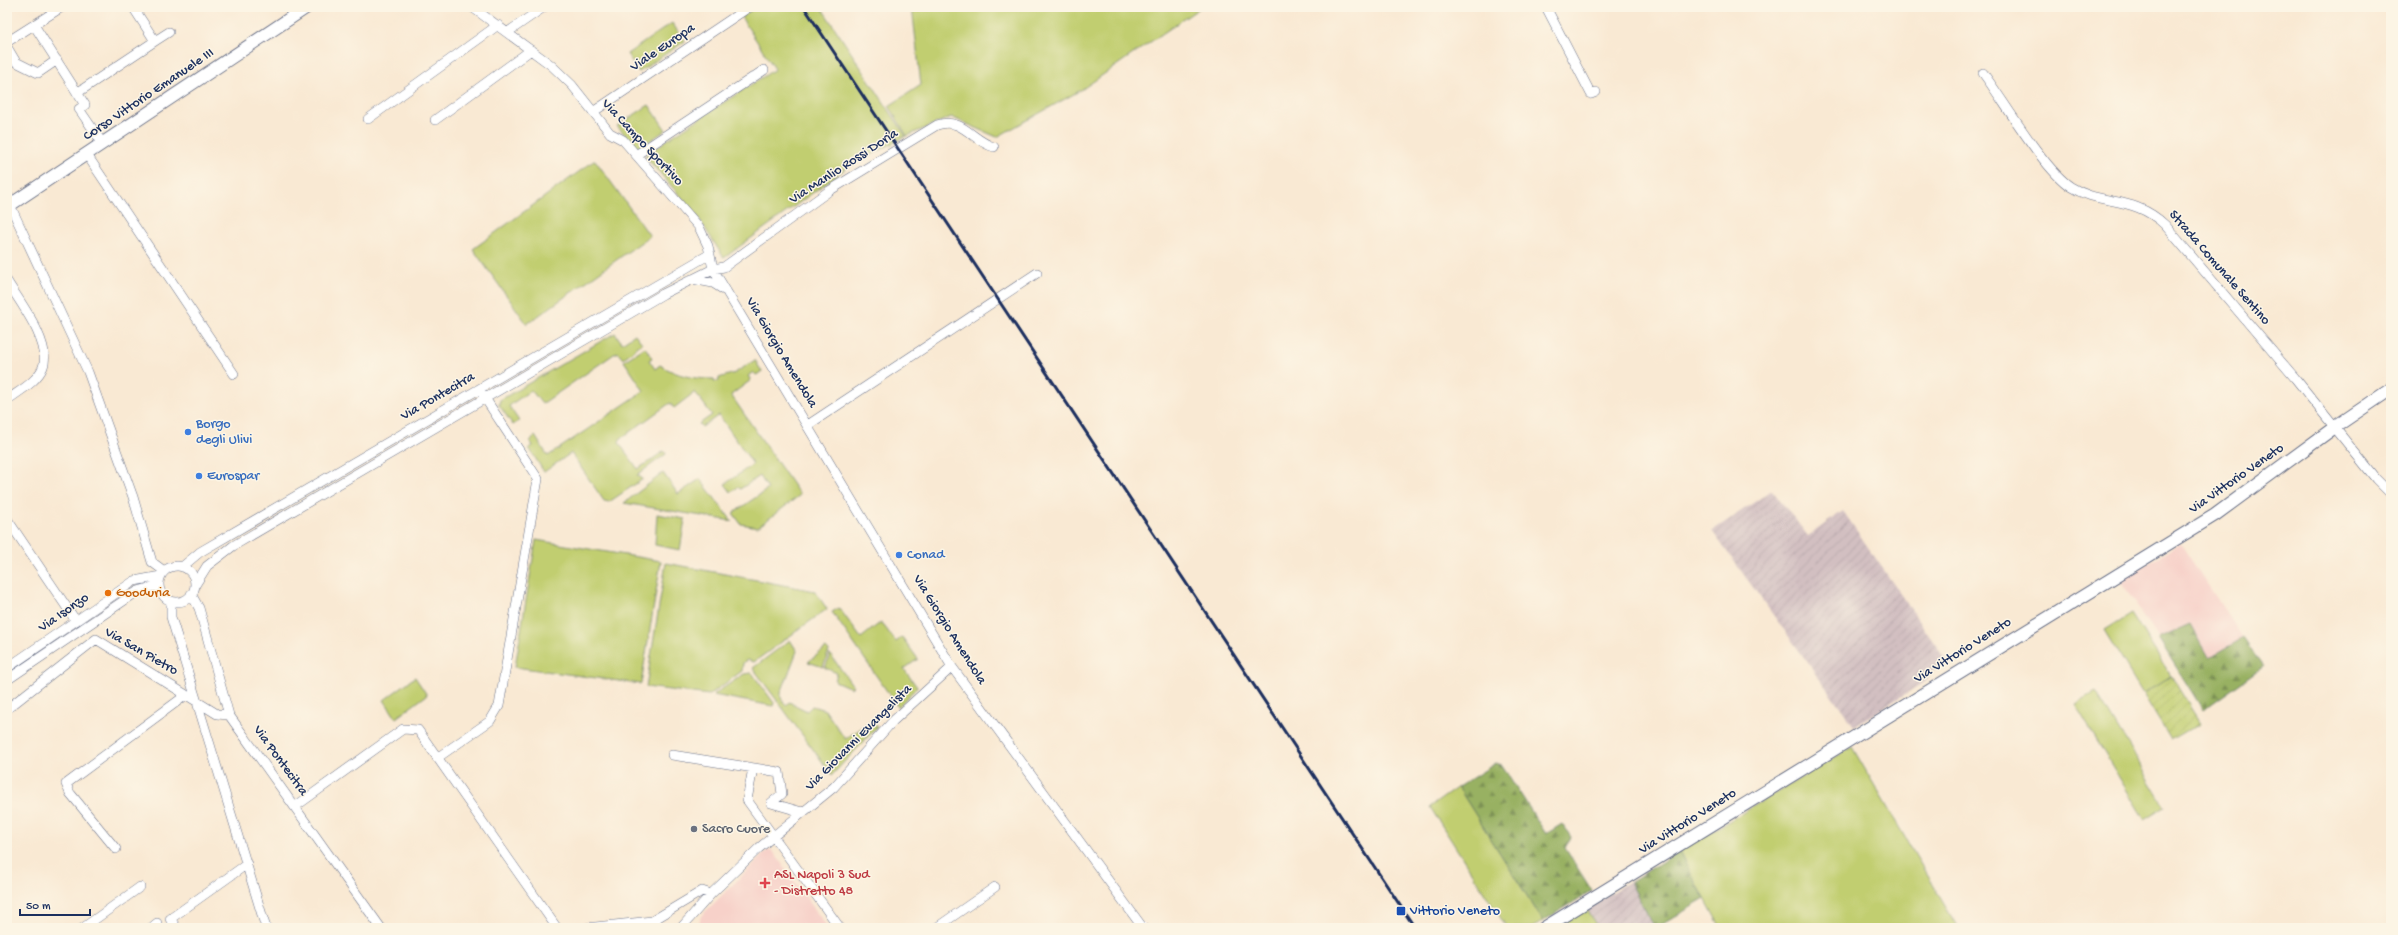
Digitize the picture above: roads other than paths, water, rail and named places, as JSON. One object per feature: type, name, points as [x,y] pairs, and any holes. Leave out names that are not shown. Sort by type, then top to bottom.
[{"type":"street","points":[[7,42],[62,7]]},
{"type":"street","points":[[133,7],[155,42]]},
{"type":"street","name":"Corso Vittorio Emanuele III","points":[[9,203],[87,155],[308,7]]},
{"type":"street","name":"Via Campo Sportivo","points":[[472,7],[508,32],[562,75],[610,133],[623,140],[699,227],[710,254],[713,269]]},
{"type":"street","points":[[508,32],[544,7]]},
{"type":"street","name":"Viale Europa","points":[[593,112],[750,7]]},
{"type":"street","points":[[1546,7],[1591,94],[1596,92]]},
{"type":"street","points":[[34,25],[85,105],[79,109],[103,144]]},
{"type":"street","points":[[368,120],[498,25]]},
{"type":"street","points":[[77,93],[169,32]]},
{"type":"street","points":[[7,48],[16,62],[38,73],[57,60]]},
{"type":"street","points":[[435,120],[531,50]]},
{"type":"street","points":[[636,155],[764,70]]},
{"type":"street","name":"Strada Comunale Sentino","points":[[1983,73],[2036,148],[2066,183],[2085,193],[2141,208],[2166,225],[2376,479],[2391,494]]},
{"type":"street","name":"Via Manlio Rossi Doria","points":[[713,269],[724,267],[829,191],[937,125],[944,122],[960,125],[982,142],[994,147]]},
{"type":"street","points":[[87,155],[234,374]]},
{"type":"street","points":[[9,203],[88,372],[133,497],[152,562],[161,578],[163,595],[171,601],[179,601],[191,594],[194,585],[192,574],[182,567],[171,567],[161,578]]},
{"type":"street","name":"Via Pontecitra","points":[[182,567],[200,552],[710,254]]},
{"type":"street","name":"Via Pontecitra","points":[[194,585],[207,566],[233,546],[486,400],[663,294],[713,269]]},
{"type":"street","name":"Via Giorgio Amendola","points":[[713,269],[952,667],[1143,928]]},
{"type":"street","points":[[808,425],[1037,273]]},
{"type":"street","name":"Via Giorgio Amendola","points":[[692,280],[713,282],[727,292]]},
{"type":"street","points":[[7,281],[43,343],[45,357],[42,367],[35,378],[7,400]]},
{"type":"street","points":[[437,758],[490,721],[499,706],[538,479],[479,389]]},
{"type":"street","name":"Via Vittorio Veneto","points":[[1544,928],[2215,514],[2334,427],[2391,389]]},
{"type":"street","points":[[7,519],[76,621]]},
{"type":"street","name":"Via Isonzo","points":[[7,668],[134,582],[161,578]]},
{"type":"street","name":"Via Isonzo","points":[[7,680],[138,591],[161,578]]},
{"type":"street","name":"Via Pontecitra","points":[[191,594],[199,608],[229,715],[296,806],[381,928]]},
{"type":"street","points":[[171,601],[171,616],[266,928]]},
{"type":"street","name":"Via San Pietro","points":[[7,709],[96,639],[217,714],[229,715]]},
{"type":"street","name":"Via Giovanni Evangelista","points":[[681,928],[711,894],[773,836],[834,787],[893,721],[952,667]]},
{"type":"street","points":[[116,849],[70,793],[66,784],[186,695]]},
{"type":"street","points":[[296,806],[403,729],[418,730],[557,928]]},
{"type":"street","points":[[672,755],[780,772],[782,794],[771,802],[802,812]]},
{"type":"street","points":[[753,768],[747,800],[840,928]]},
{"type":"street","points":[[177,928],[170,919],[246,864]]},
{"type":"street","points":[[83,928],[140,887]]},
{"type":"street","points":[[936,928],[995,888]]},
{"type":"street","points":[[586,928],[652,921],[702,891],[711,894]]},
{"type":"railway","points":[[804,7],[1415,928]]},
{"type":"place","name":"Borgo degli Ulivi","points":[[188,432]]},
{"type":"place","name":"Eurospar","points":[[199,476]]},
{"type":"place","name":"Conad","points":[[899,555]]},
{"type":"place","name":"Gooduria","points":[[108,593]]},
{"type":"place","name":"Sacro Cuore","points":[[694,829]]},
{"type":"place","name":"ASL Napoli 3 Sud - Distretto 48","points":[[765,883]]},
{"type":"place","name":"Vittorio Veneto","points":[[1401,911]]}]
